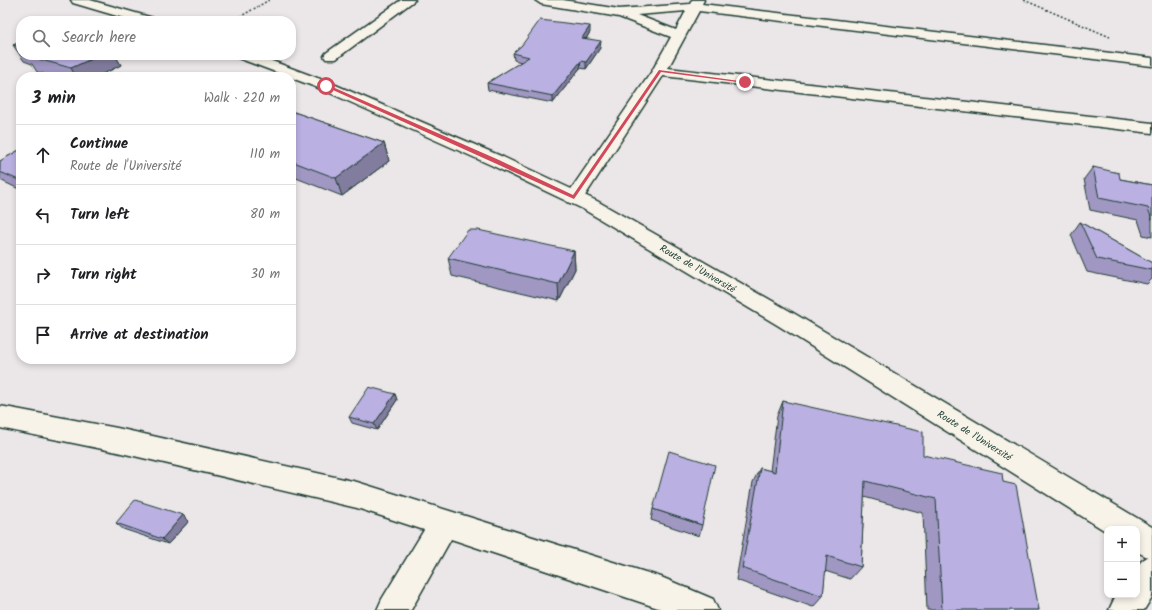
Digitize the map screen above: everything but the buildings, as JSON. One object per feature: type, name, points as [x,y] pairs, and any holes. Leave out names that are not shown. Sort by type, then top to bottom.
[{"type":"street","points":[[77,0],[131,16]]},
{"type":"street","points":[[331,56],[409,0]]},
{"type":"street","points":[[546,0],[619,13],[678,36]]},
{"type":"street","points":[[619,13],[697,3],[872,29],[952,37],[1152,62]]},
{"type":"street","points":[[574,198],[659,71],[697,3]]},
{"type":"street","name":"Route de l'Université","points":[[256,60],[289,72]]},
{"type":"street","points":[[659,71],[1152,128]]},
{"type":"street","name":"Route de l'Université","points":[[296,75],[326,86],[497,161],[574,198],[786,320],[1123,526]]},
{"type":"street","points":[[0,417],[117,440],[357,495],[662,593],[702,610]]},
{"type":"street","points":[[393,610],[444,524]]},
{"type":"street","points":[[1140,537],[1152,544]]},
{"type":"street","points":[[1140,588],[1152,570]]},
{"type":"street","points":[[1125,610],[1133,598]]},
{"type":"path","points":[[242,16],[270,0]]},
{"type":"path","points":[[1024,0],[1116,39]]},
{"type":"route","points":[[326,86],[497,161],[574,198],[659,71],[745,82]]}]
